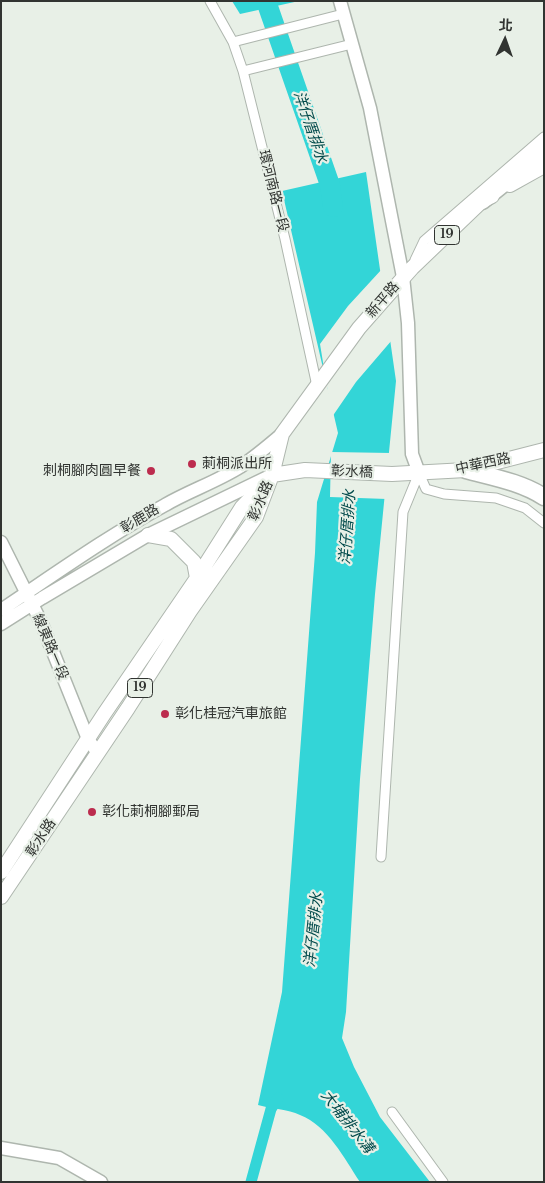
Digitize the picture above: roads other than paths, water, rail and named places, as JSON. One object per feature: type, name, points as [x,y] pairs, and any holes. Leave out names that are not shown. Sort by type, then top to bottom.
[{"type":"highway","points":[[482,201],[544,151]]},
{"type":"highway","points":[[466,470],[510,482],[544,497]]},
{"type":"main road","points":[[341,7],[370,108],[408,272],[412,454],[419,473]]},
{"type":"main road","name":"新平路","points":[[272,475],[282,434],[359,328],[408,272],[482,201],[544,166]]},
{"type":"main road","name":"彰鹿路","points":[[1,624],[84,553],[166,504],[239,468],[282,434]]},
{"type":"main road","name":"中華西路","points":[[392,474],[466,470],[544,450]]},
{"type":"main road","name":"彰水橋","points":[[272,475],[311,470],[392,474]]},
{"type":"main road","name":"彰鹿路","points":[[1,610],[29,599],[148,536],[272,475]]},
{"type":"main road","name":"彰水路","points":[[1,872],[242,508],[272,475]]},
{"type":"main road","name":"彰水路","points":[[1,897],[190,611],[256,517],[272,475]]},
{"type":"main road","points":[[148,536],[171,539],[194,562],[197,578]]},
{"type":"main road","name":"線東路一段","points":[[1,542],[41,622],[88,739],[97,752]]},
{"type":"main road","points":[[1,1148],[59,1158],[101,1182]]},
{"type":"street","name":"環河南路一段","points":[[210,1],[233,42],[243,71],[285,239],[317,386]]},
{"type":"street","points":[[233,42],[341,7]]},
{"type":"street","points":[[243,71],[352,44]]},
{"type":"street","points":[[408,272],[424,241],[544,137]]},
{"type":"street","points":[[419,473],[426,489],[444,494],[496,498],[525,508],[544,523]]},
{"type":"street","points":[[381,857],[403,512],[419,473]]},
{"type":"street","points":[[392,1112],[443,1182]]},
{"type":"water","points":[[232,1],[299,1],[240,14]]},
{"type":"water","name":"大埔排水溝","points":[[366,172],[396,381],[375,594],[360,779],[346,1012],[342,1038],[354,1067],[380,1117],[430,1182],[360,1182],[327,1135],[310,1120],[285,1110],[258,1105],[282,992],[315,553],[317,502],[338,433],[282,191]]},
{"type":"waterway","name":"洋仔厝排水","points":[[266,1],[330,185],[333,207]]},
{"type":"waterway","points":[[251,1182],[271,1109],[278,1098]]},
{"type":"place","name":"莿桐派出所","points":[[192,464]]},
{"type":"place","name":"刺桐腳肉圓早餐","points":[[151,471]]},
{"type":"place","name":"彰化桂冠汽車旅館","points":[[165,714]]},
{"type":"place","name":"彰化莿桐腳郵局","points":[[92,812]]}]
